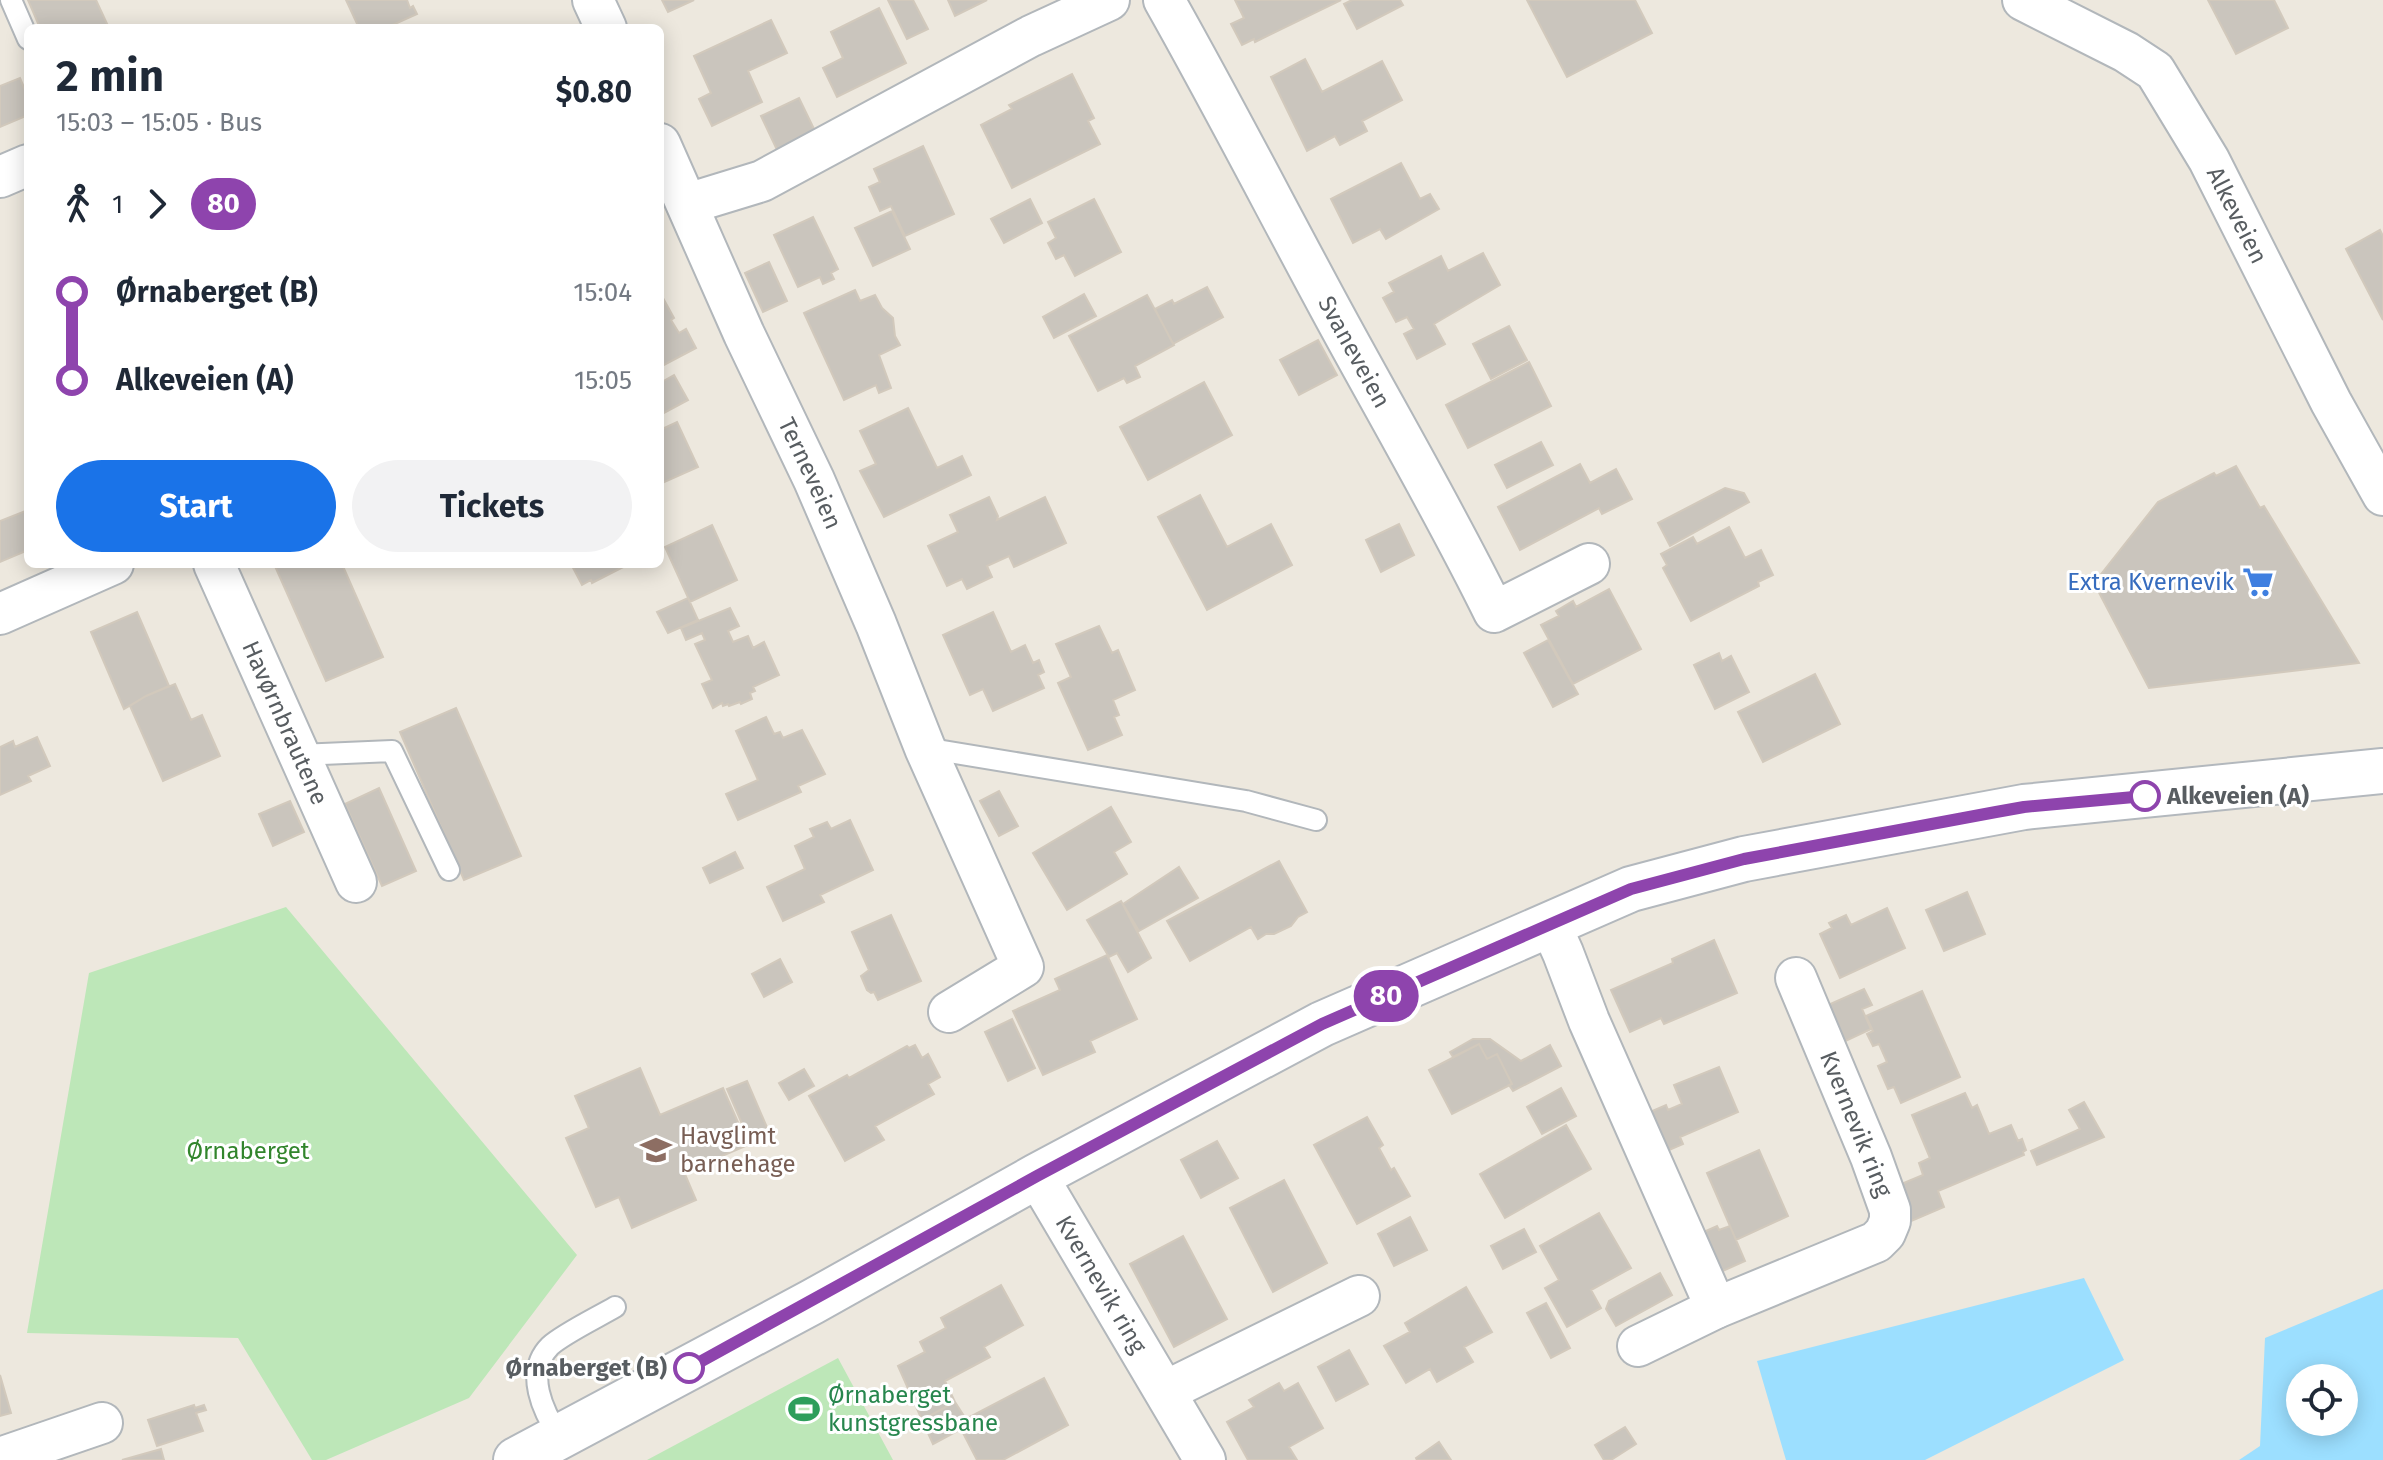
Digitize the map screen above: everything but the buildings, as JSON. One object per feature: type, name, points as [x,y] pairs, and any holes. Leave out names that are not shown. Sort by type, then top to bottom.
[{"type":"main road","points":[[516,1460],[1322,1024],[1631,889],[1744,859],[2024,807],[2383,771]]},
{"type":"street","points":[[593,0],[604,24]]},
{"type":"street","points":[[687,204],[762,181],[1031,36],[1109,0]]},
{"type":"street","name":"Svaneveien","points":[[1164,0],[1464,549],[1494,612],[1589,564]]},
{"type":"street","name":"Alkeveien","points":[[2023,0],[2126,52],[2155,71],[2209,160],[2331,402],[2383,495]]},
{"type":"street","name":"Terneveien","points":[[664,153],[744,334],[814,480],[925,748],[1023,967],[949,1012]]},
{"type":"street","points":[[0,177],[24,167]]},
{"type":"street","points":[[0,614],[104,568]]},
{"type":"street","name":"Havørnbrautene","points":[[216,568],[356,882]]},
{"type":"street","points":[[1550,924],[1589,1021],[1716,1308]]},
{"type":"street","name":"Kvernevik ring","points":[[1638,1346],[1716,1308],[1876,1242],[1885,1233],[1890,1210],[1796,978]]},
{"type":"street","name":"Kvernevik ring","points":[[1037,1176],[1205,1460]]},
{"type":"street","points":[[1166,1391],[1359,1296]]},
{"type":"street","points":[[0,1458],[102,1423]]},
{"type":"lane","points":[[11,0],[24,30]]},
{"type":"lane","points":[[925,748],[1246,801],[1316,820]]},
{"type":"lane","points":[[299,755],[392,751],[449,870]]},
{"type":"lane","points":[[560,1437],[546,1415],[538,1390],[539,1361],[551,1345],[615,1307]]},
{"type":"green space","name":"Ørnaberget","points":[[286,907],[577,1255],[469,1398],[326,1460],[312,1460],[238,1338],[27,1333],[89,973]]},
{"type":"green space","name":"Ørnaberget kunstgressbane","points":[[838,1358],[893,1460],[647,1460]]},
{"type":"water","points":[[2084,1278],[2124,1360],[1925,1460],[1786,1460],[1757,1361]]},
{"type":"water","points":[[2383,1289],[2383,1460],[2239,1460],[2260,1446],[2265,1338]]},
{"type":"bus line","name":"80","points":[[689,1368],[1037,1176],[1322,1024],[1631,889],[1744,859],[1996,812],[2145,796]]},
{"type":"place","name":"Extra Kvernevik","points":[[2258,582]]},
{"type":"place","name":"Alkeveien (A)","points":[[2145,796]]},
{"type":"place","name":"Havglimt barnehage","points":[[656,1150]]},
{"type":"place","name":"Ørnaberget (B)","points":[[689,1368]]},
{"type":"place","name":"Ørnaberget kunstgressbane","points":[[804,1409]]}]
